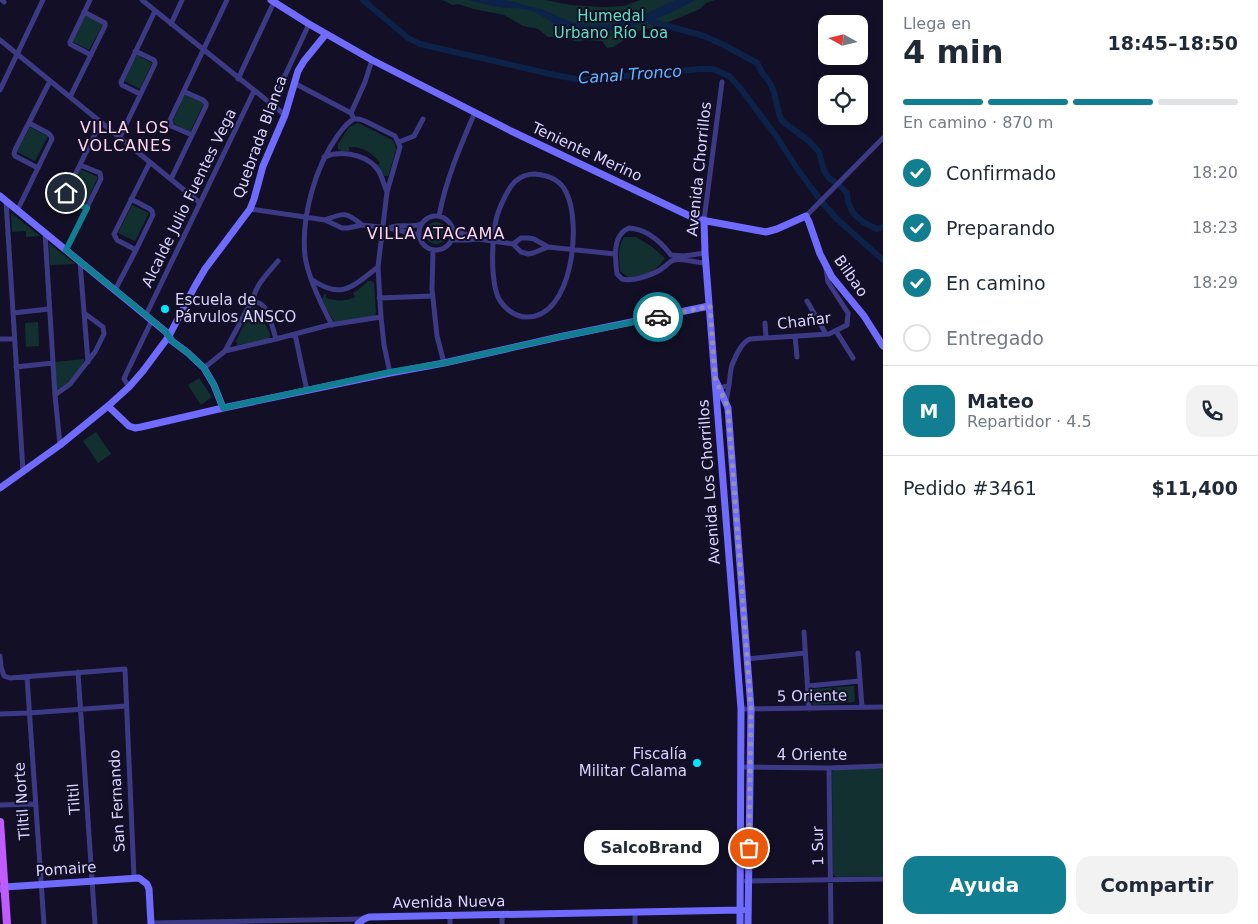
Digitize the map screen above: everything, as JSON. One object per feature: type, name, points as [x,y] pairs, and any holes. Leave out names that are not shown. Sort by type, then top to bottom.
[{"type":"main road","points":[[0,822],[2,888],[7,924]]},
{"type":"street","points":[[0,90],[43,0]]},
{"type":"street","points":[[90,0],[70,44],[91,55]]},
{"type":"street","points":[[142,0],[284,115]]},
{"type":"street","points":[[171,24],[182,0]]},
{"type":"street","points":[[192,135],[171,126],[170,123],[227,0]]},
{"type":"street","points":[[238,78],[273,1]]},
{"type":"street","name":"Teniente Merino","points":[[273,1],[372,60],[511,131],[696,219],[766,232],[777,229],[806,216],[883,138]]},
{"type":"street","points":[[140,94],[122,85],[121,82],[155,11]]},
{"type":"street","points":[[70,97],[105,26],[102,21],[84,12]]},
{"type":"street","points":[[269,103],[275,97],[309,24]]},
{"type":"street","name":"Quebrada Blanca","points":[[0,488],[60,445],[108,406],[143,371],[169,336],[205,269],[250,209],[263,166],[284,115],[298,72],[304,61],[326,34]]},
{"type":"street","points":[[0,40],[200,203]]},
{"type":"street","points":[[120,138],[155,62],[135,51]]},
{"type":"street","points":[[354,119],[352,113],[372,60]]},
{"type":"street","points":[[38,168],[14,154],[50,81]]},
{"type":"street","name":"Avenida Chorrillos","points":[[715,378],[704,220],[722,82]]},
{"type":"street","points":[[294,84],[352,113]]},
{"type":"street","name":"Alcalde Julio Fuentes Vega","points":[[128,387],[124,378],[149,317],[200,203],[254,91]]},
{"type":"street","points":[[171,179],[206,106],[206,103],[185,92]]},
{"type":"street","points":[[439,216],[447,182],[475,112]]},
{"type":"street","points":[[332,325],[311,279],[305,257],[307,218],[310,199],[324,157],[346,124],[354,119],[359,119],[395,136],[400,147],[400,153],[387,192],[378,267],[384,345],[390,372]]},
{"type":"street","points":[[399,142],[414,136],[423,119]]},
{"type":"street","points":[[17,211],[52,139],[52,136],[48,133],[29,122]]},
{"type":"street","points":[[87,208],[68,200],[66,193],[101,122]]},
{"type":"street","points":[[324,157],[336,154],[358,156],[366,160],[378,170],[387,192]]},
{"type":"street","points":[[136,250],[117,240],[114,234],[150,162]]},
{"type":"street","points":[[66,250],[101,179],[100,173],[80,165]]},
{"type":"street","points":[[544,174],[554,179],[566,191],[574,229],[573,250],[567,276],[555,301],[547,310],[540,315],[526,317],[509,311],[502,304],[495,286],[493,269],[496,218],[512,184],[517,179],[527,175],[544,174]]},
{"type":"street","points":[[3,199],[149,317],[166,332],[172,341],[204,368],[214,385],[223,408]]},
{"type":"street","points":[[3,199],[13,312],[23,471]]},
{"type":"street","points":[[115,290],[153,215],[150,209],[131,199]]},
{"type":"street","points":[[250,209],[325,220],[342,228],[362,225],[390,228],[419,235]]},
{"type":"street","points":[[325,220],[347,214],[362,225]]},
{"type":"street","points":[[390,228],[398,225],[410,227],[421,224],[429,217],[439,216],[449,221],[453,231],[448,245],[444,248],[433,250],[424,245],[419,235],[421,224]]},
{"type":"street","name":"Bilbao","points":[[806,216],[826,266],[838,285],[864,316],[883,346]]},
{"type":"street","points":[[705,253],[684,256],[671,255],[653,238],[642,231],[631,228],[626,229],[620,235],[615,254],[617,274],[626,280],[652,274],[664,268],[670,262],[680,260],[706,263]]},
{"type":"street","points":[[453,231],[478,239]]},
{"type":"street","points":[[44,233],[60,445]]},
{"type":"street","points":[[513,244],[522,238],[528,238],[534,239],[548,247],[615,254]]},
{"type":"street","points":[[451,240],[478,239],[513,244],[522,252],[528,254],[548,247]]},
{"type":"street","points":[[433,250],[433,296],[437,336],[444,363]]},
{"type":"street","points":[[670,262],[671,255]]},
{"type":"street","points":[[204,368],[225,351],[253,302],[253,296],[257,288],[278,261]]},
{"type":"street","points":[[80,262],[88,362]]},
{"type":"street","name":"Chañar","points":[[727,405],[732,365],[744,342],[750,339],[826,334],[847,325],[848,313],[828,282],[826,266]]},
{"type":"street","points":[[311,279],[327,289],[344,290],[360,282],[378,267]]},
{"type":"street","points":[[379,298],[433,296]]},
{"type":"street","points":[[807,301],[826,334]]},
{"type":"street","points":[[253,302],[262,304],[267,312],[276,340]]},
{"type":"street","points":[[108,406],[129,426],[135,428],[390,372],[444,363],[710,306]]},
{"type":"street","points":[[13,312],[49,309]]},
{"type":"street","points":[[55,395],[70,384],[88,362],[104,334],[103,326],[84,313]]},
{"type":"street","points":[[225,351],[332,325],[381,317]]},
{"type":"street","points":[[765,322],[766,338]]},
{"type":"street","points":[[836,331],[853,358]]},
{"type":"street","points":[[295,334],[307,391]]},
{"type":"street","points":[[795,336],[797,357]]},
{"type":"street","points":[[0,339],[14,339]]},
{"type":"street","points":[[16,367],[53,363]]},
{"type":"street","name":"Avenida Los Chorrillos","points":[[715,378],[727,405],[751,709],[748,881],[740,924]]},
{"type":"street","name":"Avenida Los Chorrillos","points":[[715,378],[741,708],[740,881],[748,924]]},
{"type":"street","points":[[720,388],[729,385]]},
{"type":"street","points":[[718,412],[727,405]]},
{"type":"street","points":[[804,632],[809,708]]},
{"type":"street","points":[[747,659],[805,653]]},
{"type":"street","points":[[858,653],[862,707]]},
{"type":"street","points":[[0,656],[2,672],[4,676],[10,678],[78,672]]},
{"type":"street","name":"San Fernando","points":[[78,672],[125,669],[134,877]]},
{"type":"street","name":"Tiltil","points":[[78,672],[95,924]]},
{"type":"street","name":"Tiltil Norte","points":[[26,677],[44,924]]},
{"type":"street","points":[[808,686],[860,681]]},
{"type":"street","points":[[0,714],[126,706]]},
{"type":"street","name":"5 Oriente","points":[[741,708],[883,707]]},
{"type":"street","name":"4 Oriente","points":[[740,767],[829,768],[883,766]]},
{"type":"street","name":"1 Sur","points":[[829,768],[831,924]]},
{"type":"street","points":[[0,805],[35,804]]},
{"type":"street","points":[[740,832],[749,832]]},
{"type":"street","points":[[134,877],[142,880],[149,888],[151,923]]},
{"type":"street","name":"Pomaire","points":[[2,888],[134,877]]},
{"type":"street","points":[[740,881],[883,879]]},
{"type":"street","name":"Avenida Nueva","points":[[151,923],[361,921],[369,917],[744,910]]},
{"type":"street","points":[[635,912],[635,924]]},
{"type":"street","points":[[502,915],[502,924]]},
{"type":"street","points":[[450,916],[450,924]]},
{"type":"green space","name":"Humedal Urbano Río Loa","points":[[442,0],[546,0],[570,5],[603,7],[624,6],[640,0],[715,0],[706,3],[700,9],[664,24],[639,31],[613,47],[607,48],[602,41],[585,40],[578,42],[563,37],[548,37],[538,29],[523,26],[504,15],[458,4],[453,5]]},
{"type":"green space","points":[[84,15],[103,24],[89,50],[71,41]]},
{"type":"green space","points":[[137,55],[152,63],[140,89],[124,81]]},
{"type":"green space","points":[[185,94],[204,103],[190,132],[172,123]]},
{"type":"green space","points":[[358,123],[392,140],[395,144],[396,149],[388,176],[384,176],[377,165],[380,163],[367,151],[354,147],[349,147],[349,151],[338,149],[338,144],[349,127]]},
{"type":"green space","points":[[30,127],[48,136],[35,161],[17,152]]},
{"type":"green space","points":[[80,169],[98,177],[86,204],[68,195]]},
{"type":"green space","points":[[132,205],[149,213],[135,241],[118,233]]},
{"type":"green space","points":[[11,213],[40,236],[26,237],[26,231],[12,232]]},
{"type":"green space","points":[[432,222],[440,222],[447,229],[447,237],[440,244],[432,244],[425,237],[425,229]]},
{"type":"green space","points":[[624,237],[636,237],[651,246],[665,258],[650,272],[629,278],[620,271],[619,249]]},
{"type":"green space","points":[[49,243],[75,264],[50,265]]},
{"type":"green space","points":[[368,281],[374,283],[376,313],[374,317],[334,322],[322,300],[324,295],[326,294],[326,298],[337,300],[351,299],[355,297],[353,293]]},
{"type":"green space","points":[[256,307],[270,337],[266,340],[237,345],[236,341],[252,308]]},
{"type":"green space","points":[[38,322],[39,346],[26,347],[25,323]]},
{"type":"green space","points":[[84,359],[72,377],[57,390],[55,362]]},
{"type":"green space","points":[[199,378],[212,397],[201,405],[188,385]]},
{"type":"green space","points":[[96,432],[111,454],[98,463],[83,441]]},
{"type":"green space","points":[[854,686],[855,702],[813,705],[812,689]]},
{"type":"green space","points":[[835,769],[883,769],[883,876],[836,877],[833,874],[832,772]]},
{"type":"water","points":[[468,0],[510,1],[544,10],[568,21],[591,25],[611,24],[629,20],[675,0],[695,0],[666,15],[633,26],[616,30],[583,32],[557,25],[529,10],[498,7]]},
{"type":"waterway","name":"Canal Tronco","points":[[363,0],[408,38],[420,44],[555,75],[581,80],[713,69],[729,76],[777,137],[821,201],[837,219],[883,260]]},
{"type":"waterway","points":[[642,19],[704,36],[757,63],[774,92],[782,121],[809,141],[819,152],[824,171],[829,178],[847,193],[848,202],[853,213],[863,222],[877,229],[883,227]]},
{"type":"way so far","points":[[658,317],[710,306],[715,378],[728,408],[751,709],[749,848]]},
{"type":"place","name":"Escuela de Párvulos ANSCO","points":[[165,309]]},
{"type":"place","name":"Fiscalía Militar Calama","points":[[697,763]]},
{"type":"place","name":"SalcoBrand","points":[[749,848]]},
{"type":"district","name":"VILLA LOS VOLCANES","points":[[125,136]]},
{"type":"district","name":"VILLA ATACAMA","points":[[436,233]]},
{"type":"route","points":[[66,193],[68,200],[87,208],[66,250],[152,320],[166,332],[172,341],[204,368],[214,385],[223,408],[658,317]]}]
